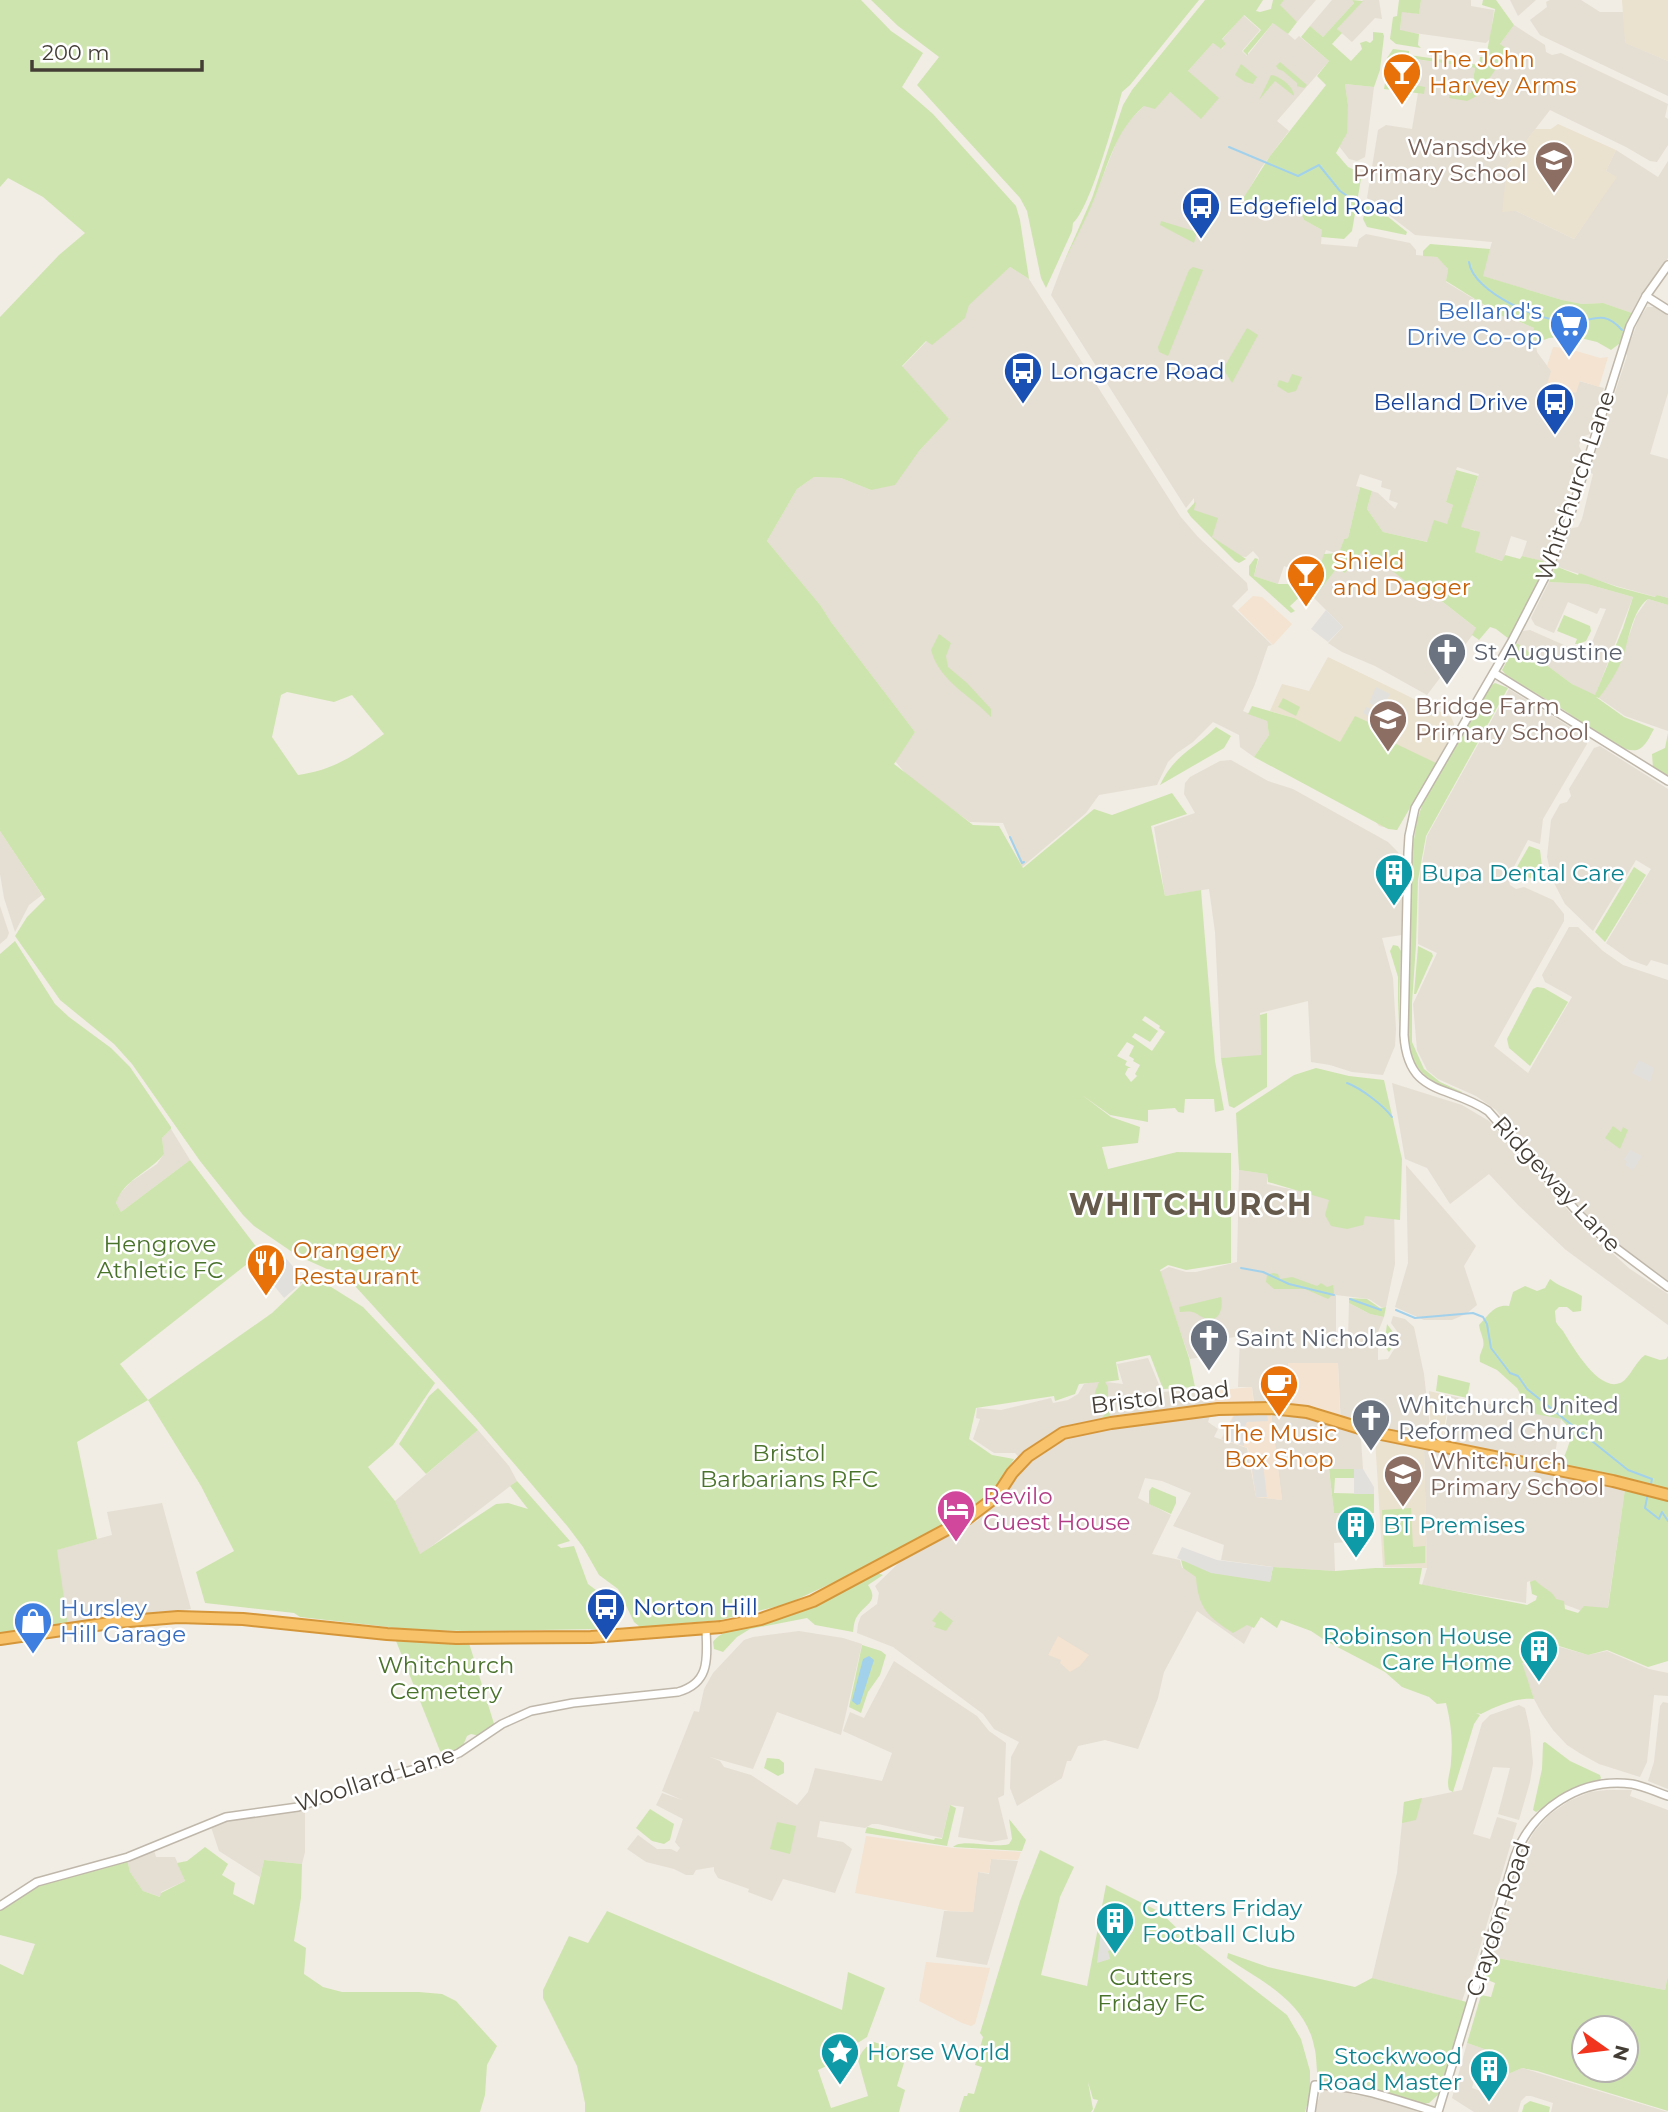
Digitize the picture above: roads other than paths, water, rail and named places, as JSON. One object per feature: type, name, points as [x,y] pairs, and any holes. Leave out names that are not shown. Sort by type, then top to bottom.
[{"type":"highway","name":"Bristol Road","points":[[0,1639],[133,1620],[178,1617],[243,1619],[456,1638],[591,1637],[706,1629],[768,1617],[826,1595],[976,1514],[1000,1493],[1024,1460],[1045,1443],[1074,1430],[1195,1412],[1258,1408],[1307,1412],[1376,1433],[1613,1481],[1668,1495]]},
{"type":"street","name":"Whitchurch Lane","points":[[1409,1064],[1404,1035],[1411,822],[1422,795],[1494,673],[1551,565],[1569,519],[1625,339],[1646,296],[1668,265]]},
{"type":"street","points":[[1646,296],[1668,310]]},
{"type":"street","points":[[1494,673],[1668,781]]},
{"type":"street","name":"Ridgeway Lane","points":[[1409,1064],[1415,1073],[1432,1087],[1468,1099],[1488,1111],[1580,1215],[1608,1242],[1668,1287]]},
{"type":"street","name":"Woollard Lane","points":[[0,1906],[37,1882],[128,1857],[226,1817],[298,1807],[436,1763],[466,1749],[502,1724],[531,1711],[573,1703],[678,1692],[691,1688],[701,1678],[705,1665],[706,1629]]},
{"type":"street","name":"Craydon Road","points":[[1437,2112],[1522,1837],[1548,1808],[1572,1793],[1597,1785],[1642,1787],[1668,1796]]},
{"type":"street","points":[[1311,2112],[1315,2085],[1346,2086],[1437,2112]]},
{"type":"water","points":[[869,1656],[874,1660],[860,1704],[857,1705],[852,1701],[863,1659]]},
{"type":"waterway","points":[[1229,147],[1298,176],[1319,165],[1340,191],[1356,202]]},
{"type":"waterway","points":[[1469,262],[1473,274],[1483,285],[1528,312],[1559,321],[1609,319],[1622,330]]},
{"type":"waterway","points":[[1010,837],[1022,863],[1024,862]]},
{"type":"waterway","points":[[1347,1083],[1372,1098],[1392,1117]]},
{"type":"waterway","points":[[1241,1268],[1263,1272],[1289,1284],[1334,1295]]},
{"type":"waterway","points":[[1350,1299],[1381,1310]]},
{"type":"waterway","points":[[1396,1310],[1415,1318],[1473,1313],[1483,1317],[1487,1324],[1491,1348],[1510,1373],[1518,1376],[1527,1389],[1628,1470],[1652,1479],[1651,1484]]},
{"type":"waterway","points":[[1648,1493],[1645,1508],[1659,1519],[1662,1512],[1668,1521]]},
{"type":"place","name":"The John Harvey Arms","points":[[1402,106]]},
{"type":"place","name":"Wansdyke Primary School","points":[[1554,194]]},
{"type":"place","name":"Edgefield Road","points":[[1201,240]]},
{"type":"place","name":"Belland's Drive Co-op","points":[[1569,358]]},
{"type":"place","name":"Longacre Road","points":[[1023,405]]},
{"type":"place","name":"Belland Drive","points":[[1555,436]]},
{"type":"place","name":"Shield and Dagger","points":[[1306,608]]},
{"type":"place","name":"St Augustine","points":[[1447,686]]},
{"type":"place","name":"Bridge Farm Primary School","points":[[1388,753]]},
{"type":"place","name":"Bupa Dental Care","points":[[1394,907]]},
{"type":"place","name":"Orangery Restaurant","points":[[266,1297]]},
{"type":"place","name":"Saint Nicholas","points":[[1209,1372]]},
{"type":"place","name":"The Music Box Shop","points":[[1279,1418]]},
{"type":"place","name":"Whitchurch United Reformed Church","points":[[1371,1452]]},
{"type":"place","name":"Whitchurch Primary School","points":[[1403,1508]]},
{"type":"place","name":"Revilo Guest House","points":[[956,1543]]},
{"type":"place","name":"BT Premises","points":[[1356,1559]]},
{"type":"place","name":"Norton Hill","points":[[606,1641]]},
{"type":"place","name":"Hursley Hill Garage","points":[[33,1655]]},
{"type":"place","name":"Robinson House Care Home","points":[[1539,1683]]},
{"type":"place","name":"Cutters Friday Football Club","points":[[1115,1955]]},
{"type":"place","name":"Horse World","points":[[840,2086]]},
{"type":"place","name":"Stockwood Road Master","points":[[1489,2103]]},
{"type":"district","name":"WHITCHURCH","points":[[1191,1205]]},
{"type":"park label","name":"Hengrove Athletic FC","points":[[160,1257]]},
{"type":"park label","name":"Bristol Barbarians RFC","points":[[789,1466]]},
{"type":"park label","name":"Whitchurch Cemetery","points":[[446,1678]]},
{"type":"park label","name":"Cutters Friday FC","points":[[1151,1990]]}]
